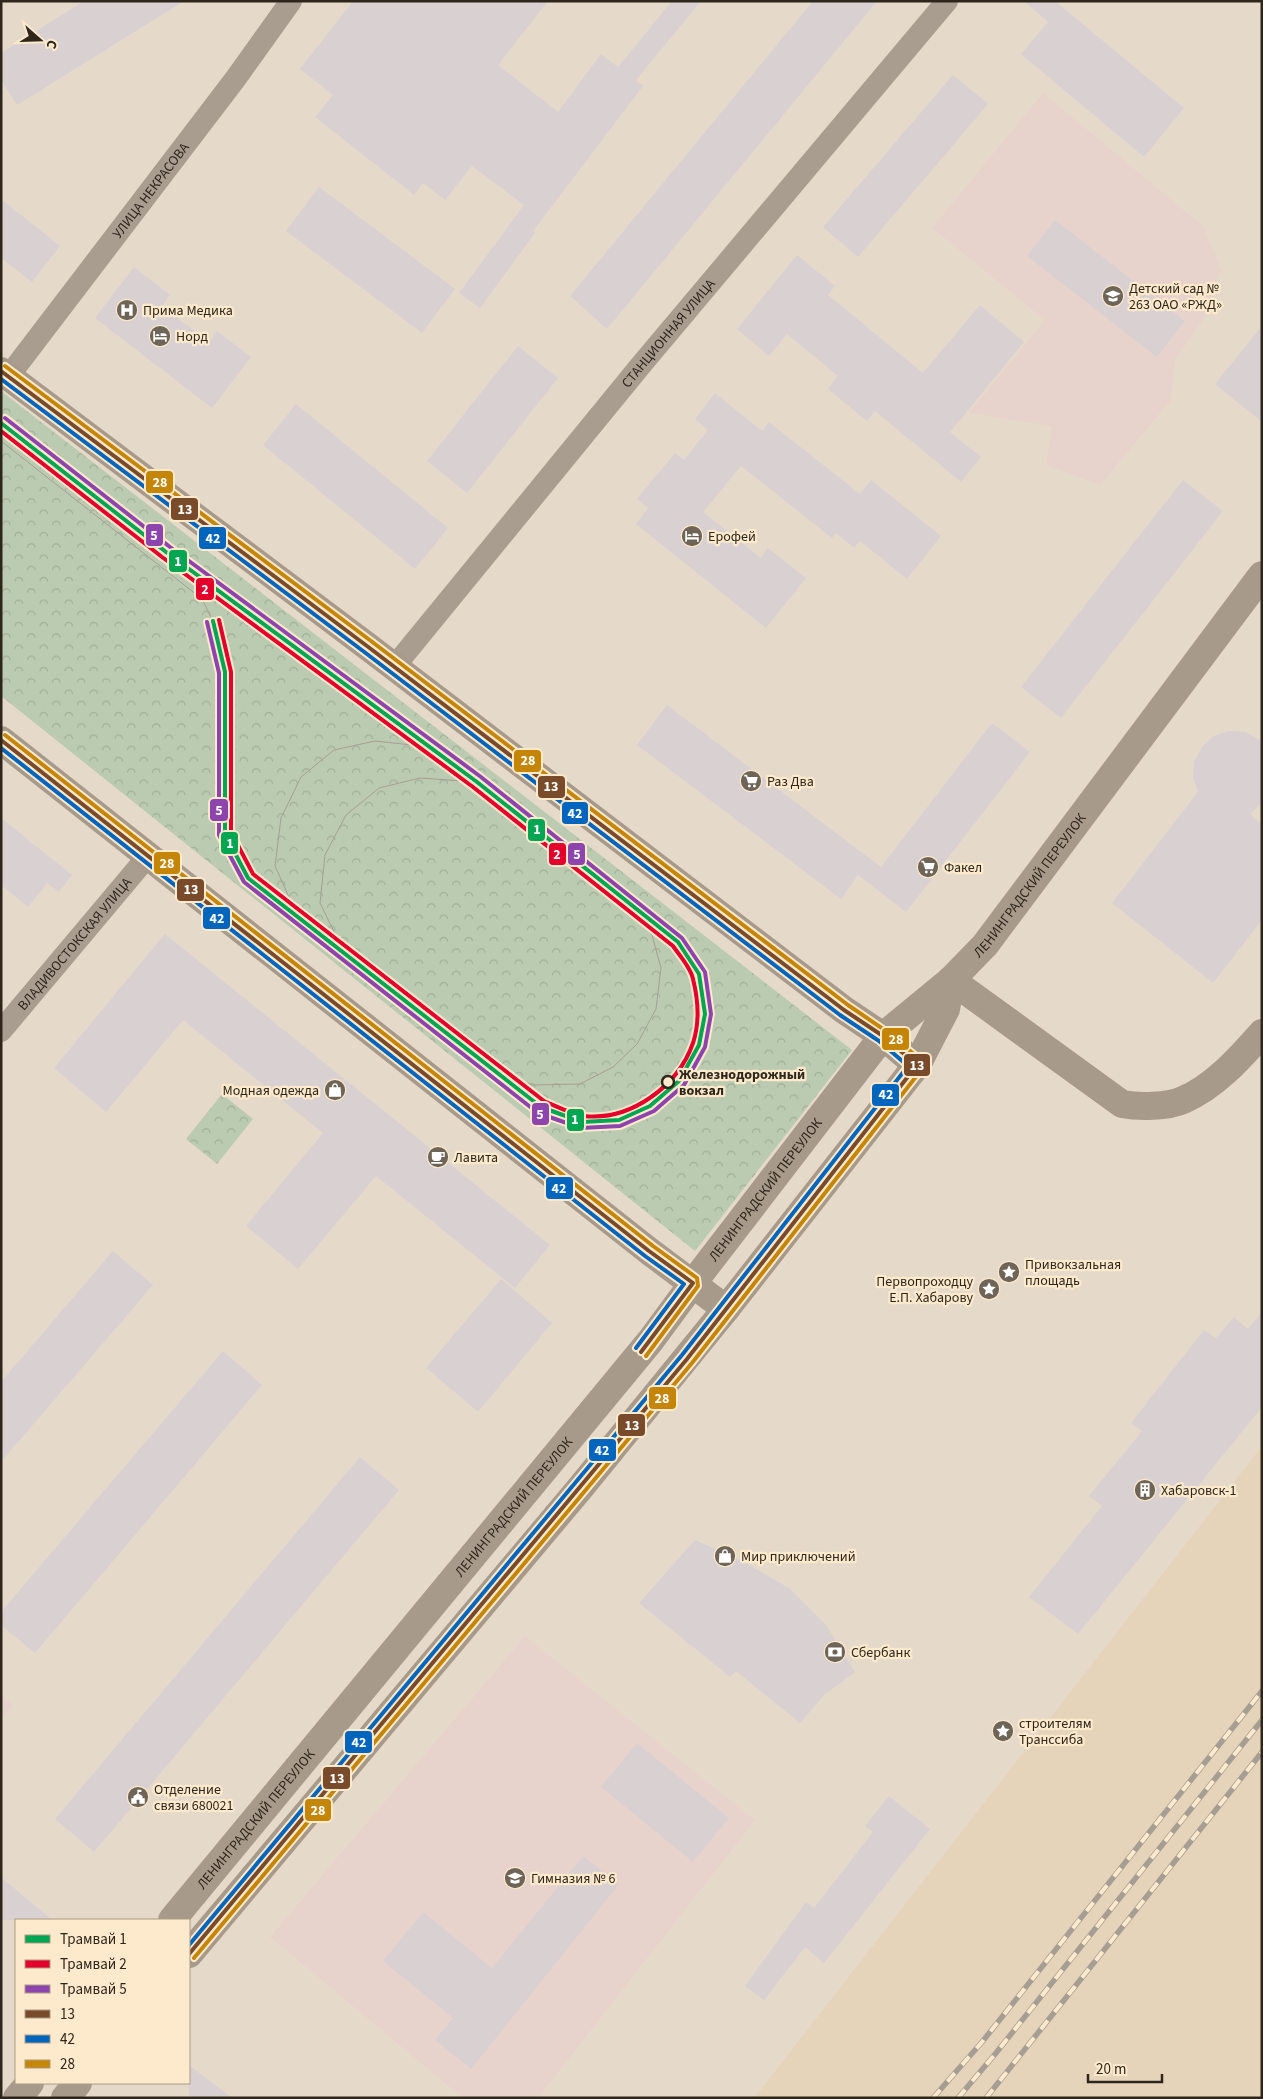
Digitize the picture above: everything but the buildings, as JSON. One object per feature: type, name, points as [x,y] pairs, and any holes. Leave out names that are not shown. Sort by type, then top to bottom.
[{"type":"main road","points":[[5,374],[844,1010],[883,1036],[917,1065]]},
{"type":"main road","name":"ЛЕНИНГРАДСКИЙ ПЕРЕУЛОК","points":[[173,1919],[651,1340],[883,1036],[951,980],[990,938],[1262,575]]},
{"type":"main road","points":[[1,740],[649,1252],[726,1309]]},
{"type":"main road","points":[[190,1953],[687,1358],[917,1065],[946,1009],[951,980],[1122,1104],[1141,1107],[1182,1101],[1209,1085],[1244,1054],[1262,1033]]},
{"type":"main road","points":[[16,2098],[29,2084]]},
{"type":"main road","points":[[65,2098],[77,2084]]},
{"type":"street","name":"УЛИЦА НЕКРАСОВА","points":[[5,374],[236,78],[291,1]]},
{"type":"street","name":"СТАНЦИОННАЯ УЛИЦА","points":[[394,667],[642,364],[947,1]]},
{"type":"street","name":"ВЛАДИВОСТОКСКАЯ УЛИЦА","points":[[1,1031],[148,856]]},
{"type":"shaded area","name":"Детский сад № 263 ОАО «РЖД»","points":[[1043,93],[1203,226],[1221,271],[1201,323],[1175,360],[1171,400],[1100,485],[1046,465],[1052,426],[969,413],[1045,320],[932,228]]},
{"type":"shaded area","points":[[1262,1446],[1262,2094],[1259,2098],[754,2098]]},
{"type":"shaded area","name":"Гимназия № 6","points":[[525,1636],[755,1820],[538,2098],[463,2098],[270,1937]]},
{"type":"shaded area","points":[[1,1694],[13,1705],[1,1719]]},
{"type":"green space","points":[[1,391],[852,1050],[695,1251],[1,696]]},
{"type":"green space","points":[[222,1094],[253,1119],[217,1164],[186,1139]]},
{"type":"tram line","name":"5","points":[[5,418],[170,547],[481,777],[682,938],[705,972],[711,1014],[705,1047],[684,1085],[654,1111],[620,1126],[581,1128],[538,1113],[244,882],[219,835],[219,673],[207,622]]},
{"type":"tram line","name":"1","points":[[1,423],[166,552],[477,782],[678,942],[699,974],[705,1014],[699,1045],[679,1081],[650,1106],[619,1120],[582,1122],[541,1107],[248,878],[225,834],[225,672],[213,621]]},
{"type":"tram line","name":"2","points":[[1,431],[162,557],[473,787],[673,946],[692,975],[698,1011],[695,1035],[686,1059],[664,1086],[635,1106],[619,1113],[602,1116],[579,1115],[544,1101],[253,874],[231,832],[231,672],[219,620]]},
{"type":"tram line","points":[[1,441],[202,599],[213,621],[225,672],[225,834],[248,878],[298,917]]},
{"type":"tram line","points":[[297,915],[275,866],[281,818],[301,777],[334,750],[375,741],[430,747]]},
{"type":"tram line","points":[[344,952],[320,903],[325,855],[346,815],[379,788],[420,778],[477,782]]},
{"type":"tram line","points":[[489,1066],[532,1085],[580,1084],[613,1067],[637,1044],[656,1009],[661,968],[652,935],[631,904]]},
{"type":"railway","points":[[933,2098],[982,2042],[1262,1691]]},
{"type":"railway","points":[[958,2098],[1262,1720]]},
{"type":"railway","points":[[986,2098],[1262,1752]]},
{"type":"transit line","name":"28","points":[[5,366],[371,641],[848,1005],[886,1031],[921,1060],[923,1064],[922,1069],[692,1363],[194,1958]]},
{"type":"transit line","name":"13","points":[[1,371],[367,646],[844,1010],[883,1036],[917,1065],[687,1359],[190,1953]]},
{"type":"transit line","name":"42","points":[[1,379],[363,651],[840,1015],[879,1041],[908,1066],[682,1355],[190,1944]]},
{"type":"transit line","name":"28","points":[[5,735],[653,1246],[697,1278],[698,1286],[646,1356]]},
{"type":"transit line","name":"13","points":[[1,740],[649,1251],[693,1283],[641,1352]]},
{"type":"transit line","name":"42","points":[[1,748],[645,1256],[684,1284],[636,1348]]},
{"type":"place","name":"Детский сад № 263 ОАО «РЖД»","points":[[1113,296]]},
{"type":"place","name":"Прима Медика","points":[[127,310]]},
{"type":"place","name":"Норд","points":[[160,336]]},
{"type":"place","name":"Ерофей","points":[[692,536]]},
{"type":"place","name":"Раз Два","points":[[751,781]]},
{"type":"place","name":"Факел","points":[[928,867]]},
{"type":"place","name":"Железнодорожный вокзал","points":[[668,1082]]},
{"type":"place","name":"Модная одежда","points":[[335,1090]]},
{"type":"place","name":"Лавита","points":[[438,1157]]},
{"type":"place","name":"Привокзальная площадь","points":[[1009,1272]]},
{"type":"place","name":"Первопроходцу Е.П. Хабарову","points":[[989,1289]]},
{"type":"place","name":"Хабаровск-1","points":[[1145,1490]]},
{"type":"place","name":"Мир приключений","points":[[725,1556]]},
{"type":"place","name":"Сбербанк","points":[[835,1652]]},
{"type":"place","name":"строителям Транссиба","points":[[1003,1731]]},
{"type":"place","name":"Отделение связи 680021","points":[[138,1797]]},
{"type":"place","name":"Гимназия № 6","points":[[515,1878]]}]
